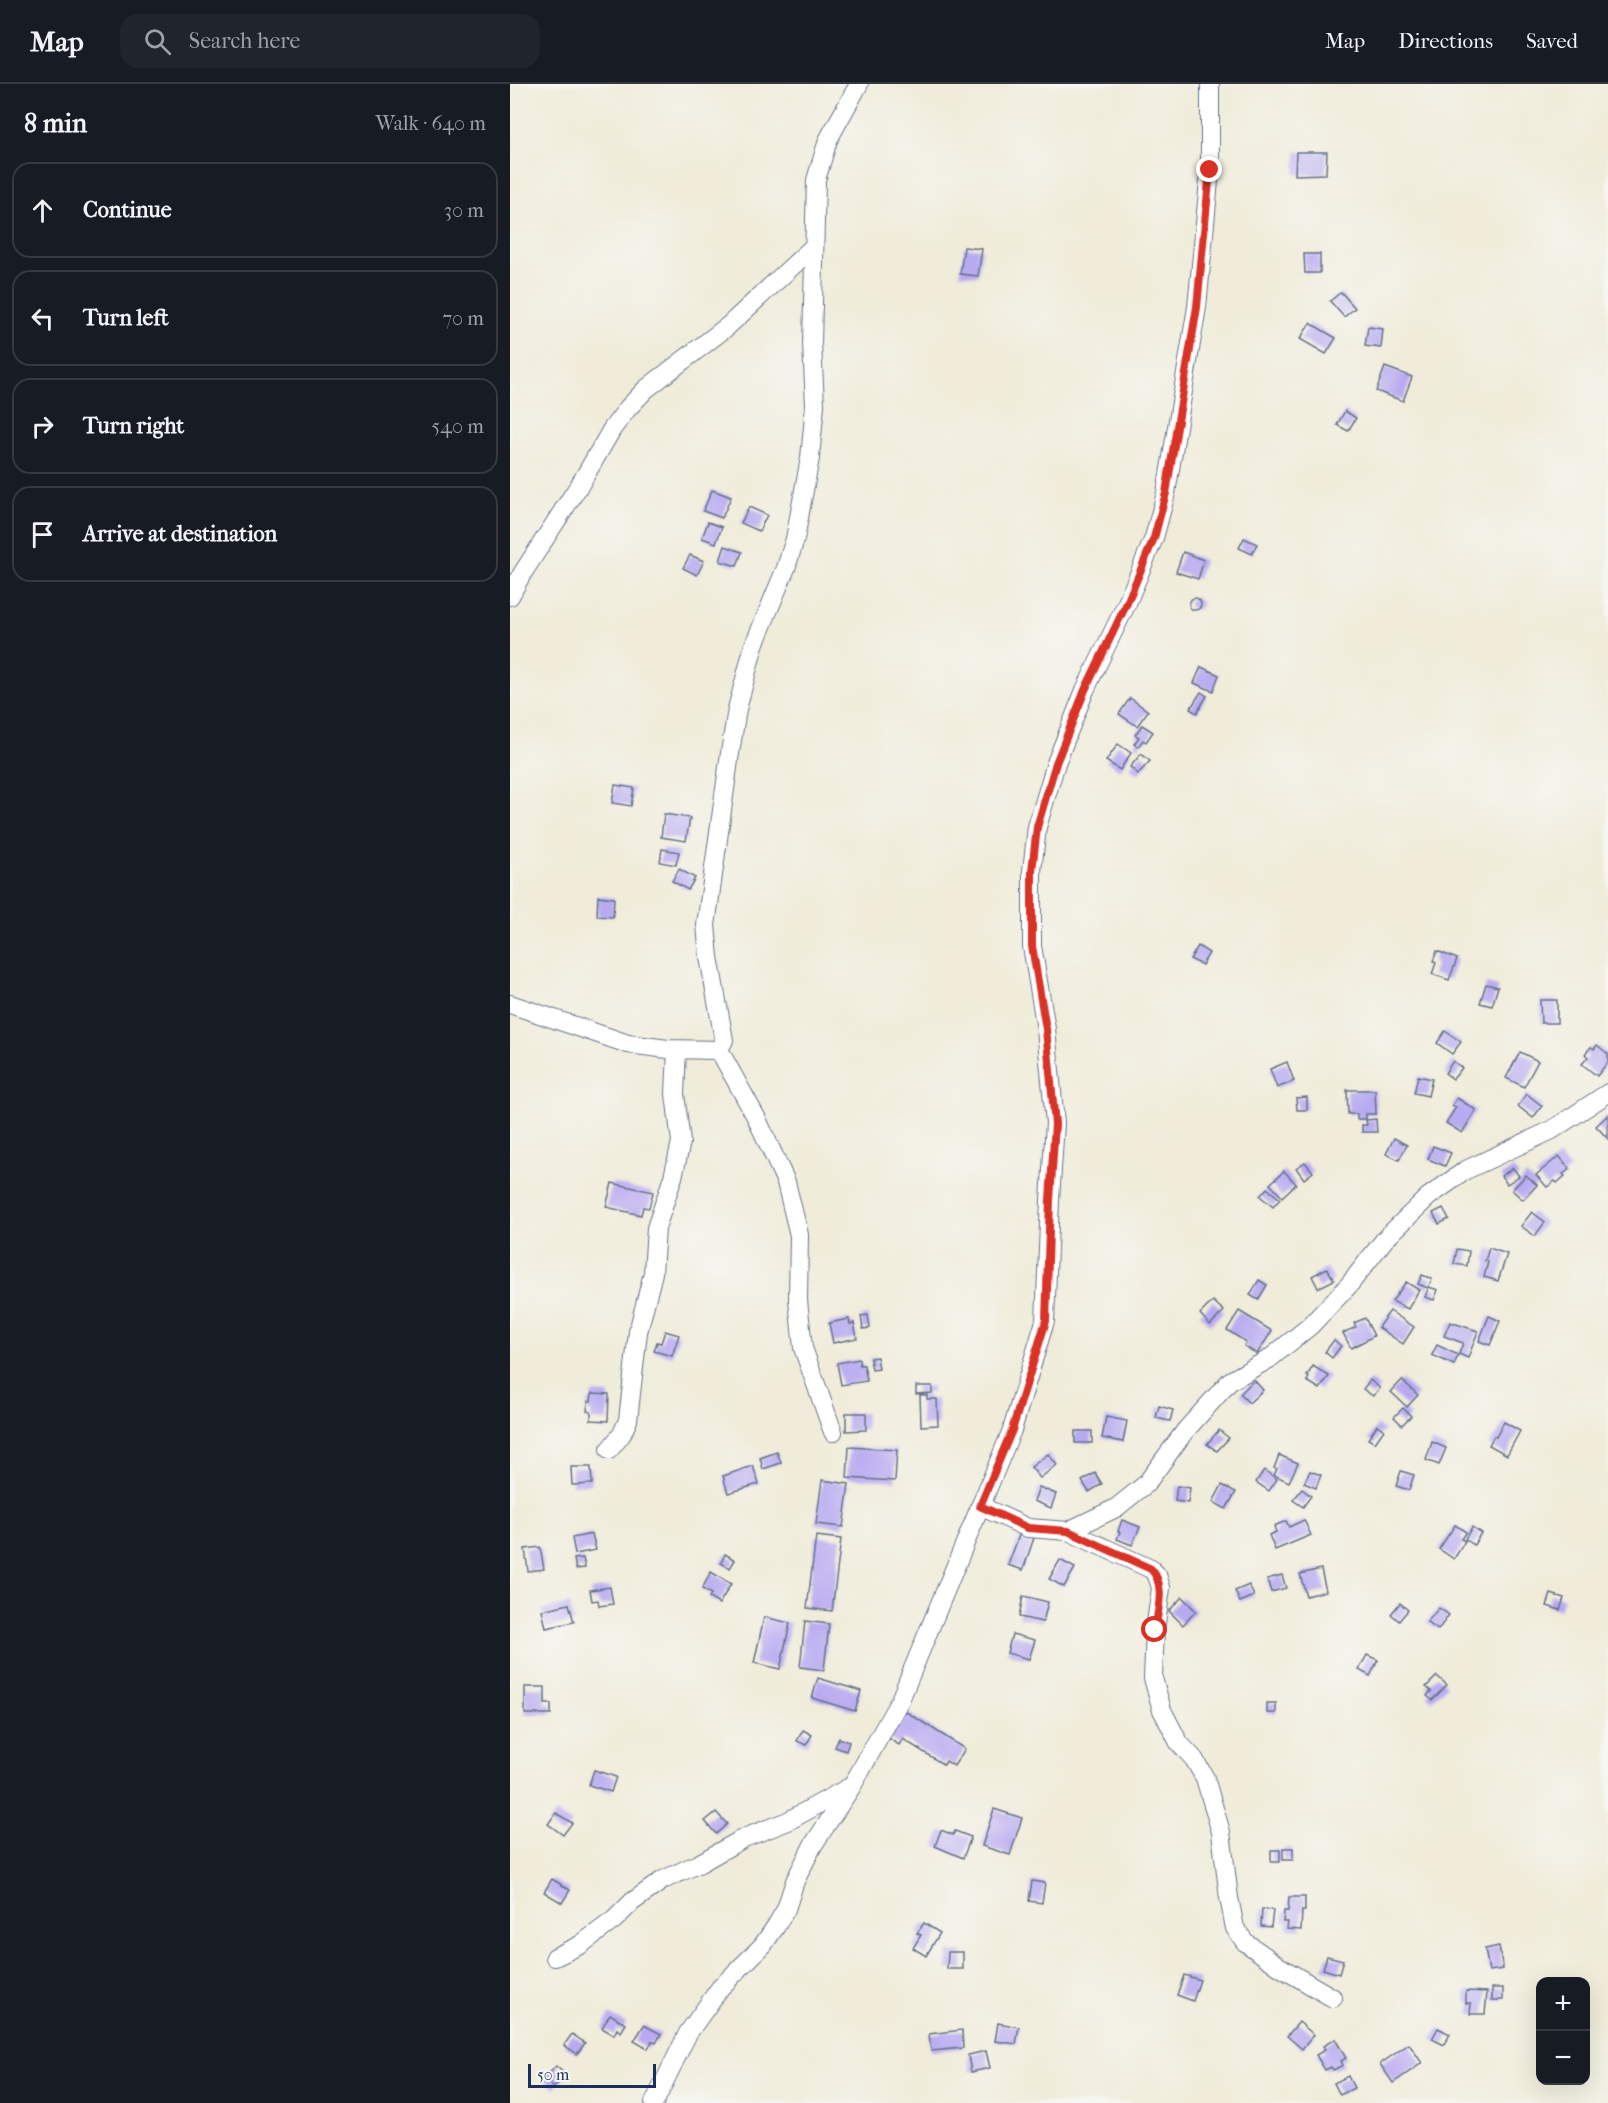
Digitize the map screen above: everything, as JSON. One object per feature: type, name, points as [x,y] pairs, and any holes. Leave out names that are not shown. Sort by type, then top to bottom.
[{"type":"street","points":[[719,1050],[724,1040],[709,957],[706,925],[737,709],[754,645],[786,568],[795,539],[810,458],[815,405],[812,344],[816,180],[828,140],[859,84]]},
{"type":"street","points":[[654,2103],[688,2033],[720,1989],[762,1945],[786,1910],[795,1881],[813,1845],[852,1786],[900,1700],[1012,1430],[1046,1321],[1055,1124],[1046,1029],[1032,946],[1032,871],[1037,827],[1056,763],[1085,690],[1132,592],[1154,538],[1166,493],[1197,307],[1210,170],[1210,84]]},
{"type":"street","points":[[510,596],[612,429],[628,408],[646,389],[674,366],[729,326],[814,246]]},
{"type":"street","points":[[510,1004],[628,1044],[677,1050],[719,1050]]},
{"type":"street","points":[[609,1450],[622,1434],[628,1420],[638,1332],[653,1273],[656,1228],[673,1178],[681,1142],[675,1094],[677,1050]]},
{"type":"street","points":[[719,1050],[756,1117],[786,1182],[799,1235],[798,1300],[803,1348],[833,1432]]},
{"type":"street","points":[[1068,1531],[1116,1508],[1146,1484],[1185,1431],[1230,1381],[1269,1359],[1310,1326],[1349,1285],[1385,1239],[1428,1197],[1466,1170],[1552,1131],[1608,1093]]},
{"type":"street","points":[[980,1506],[1028,1528],[1068,1531],[1151,1569],[1157,1575],[1161,1588],[1155,1630],[1153,1678],[1162,1710],[1179,1743],[1194,1759],[1205,1778],[1221,1832],[1235,1928],[1245,1942],[1333,1998]]},
{"type":"street","points":[[555,1957],[580,1945],[663,1880],[700,1863],[744,1838],[788,1821],[852,1786]]},
{"type":"building","points":[[1296,152],[1327,152],[1326,174],[1295,175]]},
{"type":"building","points":[[964,247],[982,249],[978,276],[960,274]]},
{"type":"building","points":[[1304,254],[1320,254],[1320,273],[1305,273]]},
{"type":"building","points":[[1341,292],[1355,308],[1344,317],[1330,301]]},
{"type":"building","points":[[1310,323],[1336,338],[1326,354],[1300,339]]},
{"type":"building","points":[[1368,327],[1383,329],[1381,348],[1365,346]]},
{"type":"building","points":[[1385,367],[1412,377],[1403,401],[1376,391]]},
{"type":"building","points":[[1345,411],[1356,418],[1348,431],[1337,425]]},
{"type":"building","points":[[712,490],[731,497],[722,518],[703,511]]},
{"type":"building","points":[[749,507],[767,515],[759,531],[741,523]]},
{"type":"building","points":[[708,522],[722,527],[716,543],[702,538]]},
{"type":"building","points":[[1244,538],[1257,544],[1252,554],[1239,548]]},
{"type":"building","points":[[725,546],[742,552],[737,566],[720,561]]},
{"type":"building","points":[[1183,552],[1204,560],[1198,579],[1176,572]]},
{"type":"building","points":[[690,555],[704,561],[697,575],[683,568]]},
{"type":"building","points":[[1197,598],[1201,604],[1197,610],[1193,610],[1189,602]]},
{"type":"building","points":[[1201,667],[1219,675],[1213,691],[1194,683]]},
{"type":"building","points":[[1201,692],[1207,696],[1197,713],[1190,709]]},
{"type":"building","points":[[1130,698],[1148,711],[1137,726],[1119,714]]},
{"type":"building","points":[[1142,725],[1153,732],[1146,742],[1143,740],[1138,747],[1134,744],[1139,737],[1135,735]]},
{"type":"building","points":[[1118,744],[1131,753],[1120,770],[1106,761]]},
{"type":"building","points":[[1141,754],[1150,761],[1138,774],[1130,767]]},
{"type":"building","points":[[615,785],[634,788],[631,806],[612,803]]},
{"type":"building","points":[[664,814],[690,818],[686,841],[661,837]]},
{"type":"building","points":[[662,849],[679,852],[676,865],[660,862]]},
{"type":"building","points":[[679,869],[695,878],[688,890],[672,881]]},
{"type":"building","points":[[598,896],[614,898],[613,917],[597,916]]},
{"type":"building","points":[[1198,946],[1209,953],[1202,965],[1190,959]]},
{"type":"building","points":[[1437,951],[1457,959],[1449,980],[1432,974]]},
{"type":"building","points":[[1486,984],[1498,987],[1492,1006],[1480,1003]]},
{"type":"building","points":[[1540,1000],[1557,1000],[1557,1023],[1541,1023]]},
{"type":"building","points":[[1445,1031],[1461,1042],[1452,1054],[1437,1043]]},
{"type":"building","points":[[1597,1045],[1608,1054],[1608,1062],[1597,1076],[1582,1064],[1588,1057],[1585,1054],[1591,1047],[1594,1049]]},
{"type":"building","points":[[1520,1052],[1538,1061],[1524,1087],[1506,1078]]},
{"type":"building","points":[[1453,1061],[1462,1068],[1453,1079],[1445,1073]]},
{"type":"building","points":[[1287,1062],[1294,1081],[1277,1088],[1270,1069]]},
{"type":"building","points":[[1418,1076],[1432,1079],[1428,1096],[1414,1093]]},
{"type":"building","points":[[1347,1090],[1375,1090],[1376,1114],[1366,1114],[1366,1119],[1357,1119],[1357,1114],[1348,1114]]},
{"type":"building","points":[[1527,1094],[1542,1106],[1533,1118],[1518,1106]]},
{"type":"building","points":[[1307,1097],[1307,1110],[1297,1110],[1296,1098]]},
{"type":"building","points":[[1457,1098],[1476,1110],[1462,1133],[1446,1123],[1456,1107],[1452,1105]]},
{"type":"building","points":[[1608,1115],[1608,1139],[1596,1126]]},
{"type":"building","points":[[1376,1119],[1377,1132],[1362,1132],[1362,1125],[1367,1125],[1366,1120]]},
{"type":"building","points":[[1394,1138],[1407,1145],[1399,1160],[1386,1154]]},
{"type":"building","points":[[1433,1146],[1451,1153],[1445,1166],[1428,1159]]},
{"type":"building","points":[[1559,1156],[1570,1169],[1557,1183],[1555,1181],[1547,1187],[1536,1175]]},
{"type":"building","points":[[1305,1162],[1313,1172],[1304,1179],[1296,1168]]},
{"type":"building","points":[[1513,1168],[1519,1176],[1507,1184],[1501,1176]]},
{"type":"building","points":[[1284,1171],[1296,1184],[1282,1197],[1270,1184]]},
{"type":"building","points":[[1526,1175],[1537,1185],[1523,1200],[1512,1190]]},
{"type":"building","points":[[612,1183],[653,1192],[649,1208],[643,1207],[641,1215],[606,1207]]},
{"type":"building","points":[[1267,1188],[1280,1199],[1273,1207],[1260,1196]]},
{"type":"building","points":[[1443,1208],[1449,1219],[1439,1224],[1433,1213]]},
{"type":"building","points":[[1532,1212],[1545,1222],[1535,1236],[1521,1226]]},
{"type":"building","points":[[1489,1248],[1507,1254],[1498,1281],[1484,1277]]},
{"type":"building","points":[[1457,1249],[1469,1251],[1467,1266],[1454,1264]]},
{"type":"building","points":[[1327,1268],[1334,1280],[1318,1288],[1312,1276]]},
{"type":"building","points":[[1422,1275],[1432,1279],[1428,1288],[1418,1284]]},
{"type":"building","points":[[1259,1280],[1267,1285],[1258,1300],[1250,1295]]},
{"type":"building","points":[[1406,1282],[1419,1290],[1408,1309],[1392,1301]]},
{"type":"building","points":[[1429,1287],[1438,1290],[1434,1300],[1425,1297]]},
{"type":"building","points":[[1213,1301],[1224,1311],[1210,1325],[1200,1314]]},
{"type":"building","points":[[1239,1311],[1272,1331],[1257,1354],[1244,1346],[1246,1342],[1227,1330]]},
{"type":"building","points":[[1390,1311],[1414,1327],[1403,1344],[1378,1327]]},
{"type":"building","points":[[868,1315],[870,1328],[863,1329],[861,1316]]},
{"type":"building","points":[[1489,1316],[1500,1321],[1490,1345],[1479,1341]]},
{"type":"building","points":[[1365,1318],[1374,1336],[1351,1348],[1343,1333],[1356,1327],[1354,1323]]},
{"type":"building","points":[[849,1319],[850,1324],[854,1323],[857,1338],[833,1343],[829,1323]]},
{"type":"building","points":[[1450,1322],[1478,1331],[1468,1358],[1459,1354],[1463,1343],[1444,1336]]},
{"type":"building","points":[[665,1331],[679,1335],[672,1356],[654,1351],[657,1342],[661,1343]]},
{"type":"building","points":[[1334,1340],[1341,1346],[1332,1358],[1325,1352]]},
{"type":"building","points":[[1437,1345],[1458,1355],[1454,1365],[1432,1355]]},
{"type":"building","points":[[877,1357],[879,1369],[872,1370],[870,1358]]},
{"type":"building","points":[[859,1359],[860,1365],[864,1365],[867,1381],[841,1385],[837,1363]]},
{"type":"building","points":[[1313,1366],[1329,1376],[1320,1389],[1307,1381],[1309,1377],[1307,1376]]},
{"type":"building","points":[[1254,1380],[1263,1390],[1249,1403],[1240,1394]]},
{"type":"building","points":[[1370,1380],[1380,1388],[1373,1396],[1363,1389]]},
{"type":"building","points":[[1402,1380],[1418,1395],[1407,1407],[1391,1392]]},
{"type":"building","points":[[916,1386],[932,1386],[932,1393],[916,1394]]},
{"type":"building","points":[[592,1393],[609,1394],[608,1421],[591,1420],[591,1412],[587,1411]]},
{"type":"building","points":[[920,1395],[927,1395],[927,1399],[937,1399],[938,1425],[921,1426]]},
{"type":"building","points":[[1159,1406],[1173,1410],[1170,1421],[1156,1418]]},
{"type":"building","points":[[1403,1408],[1411,1416],[1402,1425],[1394,1417]]},
{"type":"building","points":[[846,1413],[866,1413],[866,1430],[846,1431]]},
{"type":"building","points":[[1106,1417],[1127,1421],[1123,1442],[1102,1438]]},
{"type":"building","points":[[1504,1422],[1520,1431],[1507,1455],[1489,1445]]},
{"type":"building","points":[[1377,1425],[1384,1430],[1375,1443],[1368,1439]]},
{"type":"building","points":[[1219,1430],[1229,1438],[1217,1451],[1207,1444]]},
{"type":"building","points":[[1075,1431],[1092,1431],[1092,1443],[1075,1443]]},
{"type":"building","points":[[1432,1442],[1446,1448],[1439,1465],[1426,1460]]},
{"type":"building","points":[[849,1447],[897,1450],[895,1481],[847,1478]]},
{"type":"building","points":[[777,1452],[781,1463],[763,1469],[760,1458]]},
{"type":"building","points":[[1048,1454],[1057,1465],[1040,1478],[1031,1467]]},
{"type":"building","points":[[1279,1455],[1298,1463],[1289,1482],[1274,1475]]},
{"type":"building","points":[[753,1466],[759,1484],[728,1493],[723,1476]]},
{"type":"building","points":[[571,1467],[591,1467],[592,1484],[572,1485]]},
{"type":"building","points":[[1264,1470],[1277,1479],[1269,1491],[1256,1482]]},
{"type":"building","points":[[1310,1471],[1321,1475],[1316,1488],[1304,1483]]},
{"type":"building","points":[[1401,1471],[1414,1475],[1409,1490],[1396,1486]]},
{"type":"building","points":[[1095,1473],[1102,1484],[1089,1492],[1082,1481]]},
{"type":"building","points":[[822,1480],[849,1484],[843,1527],[816,1524]]},
{"type":"building","points":[[1222,1485],[1236,1492],[1226,1509],[1213,1502]]},
{"type":"building","points":[[1177,1486],[1190,1488],[1188,1503],[1175,1501]]},
{"type":"building","points":[[1039,1487],[1056,1494],[1051,1508],[1034,1501]]},
{"type":"building","points":[[1302,1489],[1311,1496],[1303,1507],[1293,1500]]},
{"type":"building","points":[[1122,1520],[1140,1527],[1132,1545],[1117,1539]]},
{"type":"building","points":[[1304,1520],[1311,1535],[1275,1550],[1269,1535],[1276,1532],[1274,1526],[1286,1521],[1289,1527]]},
{"type":"building","points":[[1455,1525],[1466,1532],[1461,1539],[1465,1541],[1454,1559],[1439,1549]]},
{"type":"building","points":[[1472,1527],[1481,1533],[1474,1545],[1465,1539]]},
{"type":"building","points":[[1020,1533],[1034,1538],[1023,1570],[1008,1565]]},
{"type":"building","points":[[592,1534],[596,1550],[575,1554],[572,1538]]},
{"type":"building","points":[[816,1536],[841,1539],[832,1611],[807,1608]]},
{"type":"building","points":[[540,1547],[544,1569],[528,1571],[525,1549]]},
{"type":"building","points":[[725,1554],[735,1560],[730,1568],[721,1563]]},
{"type":"building","points":[[583,1558],[585,1568],[576,1569],[574,1559]]},
{"type":"building","points":[[1060,1560],[1075,1568],[1064,1587],[1049,1579]]},
{"type":"building","points":[[1321,1569],[1326,1591],[1306,1596],[1300,1574]]},
{"type":"building","points":[[711,1572],[731,1584],[719,1604],[709,1598],[711,1594],[702,1589]]},
{"type":"building","points":[[1282,1575],[1286,1588],[1271,1592],[1267,1579]]},
{"type":"building","points":[[1249,1585],[1254,1596],[1240,1602],[1235,1591]]},
{"type":"building","points":[[610,1587],[613,1604],[599,1606],[598,1600],[592,1601],[590,1590]]},
{"type":"building","points":[[1551,1594],[1564,1598],[1560,1610],[1547,1606]]},
{"type":"building","points":[[1023,1596],[1048,1602],[1043,1622],[1019,1617]]},
{"type":"building","points":[[1182,1597],[1196,1611],[1183,1625],[1169,1611]]},
{"type":"building","points":[[1400,1603],[1408,1610],[1399,1621],[1391,1614]]},
{"type":"building","points":[[569,1604],[574,1622],[546,1628],[542,1610]]},
{"type":"building","points":[[1439,1608],[1449,1615],[1438,1630],[1427,1622]]},
{"type":"building","points":[[764,1617],[790,1623],[780,1669],[754,1663]]},
{"type":"building","points":[[805,1621],[829,1624],[824,1670],[800,1667]]},
{"type":"building","points":[[1012,1634],[1035,1640],[1029,1659],[1007,1653]]},
{"type":"building","points":[[1367,1655],[1378,1660],[1370,1676],[1359,1670]]},
{"type":"building","points":[[1437,1676],[1447,1685],[1432,1700],[1427,1696],[1431,1691],[1426,1687]]},
{"type":"building","points":[[818,1678],[861,1691],[855,1711],[812,1698]]},
{"type":"building","points":[[525,1687],[545,1687],[545,1704],[551,1704],[551,1714],[525,1714]]},
{"type":"building","points":[[1267,1703],[1276,1703],[1276,1713],[1267,1713]]},
{"type":"building","points":[[905,1711],[965,1749],[954,1766],[946,1761],[944,1765],[903,1739],[899,1745],[888,1738]]},
{"type":"building","points":[[803,1730],[812,1735],[806,1745],[797,1741]]},
{"type":"building","points":[[839,1738],[849,1742],[846,1751],[835,1747]]},
{"type":"building","points":[[594,1770],[616,1777],[611,1792],[589,1785]]},
{"type":"building","points":[[994,1809],[1022,1818],[1010,1855],[982,1846]]},
{"type":"building","points":[[716,1812],[727,1824],[716,1834],[705,1821]]},
{"type":"building","points":[[556,1813],[572,1823],[563,1835],[548,1824]]},
{"type":"building","points":[[941,1830],[953,1835],[955,1831],[971,1837],[963,1858],[935,1846]]},
{"type":"building","points":[[1283,1848],[1293,1848],[1293,1860],[1283,1860]]},
{"type":"building","points":[[1271,1850],[1280,1850],[1280,1862],[1271,1862]]},
{"type":"building","points":[[552,1879],[570,1890],[562,1903],[544,1892]]},
{"type":"building","points":[[1032,1881],[1045,1883],[1042,1903],[1029,1901]]},
{"type":"building","points":[[1289,1897],[1305,1897],[1301,1930],[1287,1929],[1288,1922],[1283,1922],[1284,1911],[1288,1911]]},
{"type":"building","points":[[1262,1909],[1273,1910],[1271,1927],[1261,1926]]},
{"type":"building","points":[[924,1923],[940,1933],[926,1956],[913,1948],[921,1935],[917,1933]]},
{"type":"building","points":[[1499,1946],[1503,1969],[1489,1971],[1485,1949]]},
{"type":"building","points":[[948,1952],[963,1952],[963,1969],[947,1969]]},
{"type":"building","points":[[1327,1956],[1343,1960],[1339,1974],[1323,1969]]},
{"type":"building","points":[[1184,1975],[1200,1980],[1193,2001],[1177,1995]]},
{"type":"building","points":[[1492,1988],[1503,1988],[1503,2000],[1492,2000]]},
{"type":"building","points":[[1466,1991],[1487,1992],[1485,2014],[1470,2014],[1471,2003],[1466,2003]]},
{"type":"building","points":[[610,2014],[626,2024],[621,2032],[617,2029],[614,2035],[602,2028]]},
{"type":"building","points":[[1299,2022],[1314,2035],[1302,2049],[1287,2036]]},
{"type":"building","points":[[998,2023],[1019,2027],[1016,2044],[995,2041]]},
{"type":"building","points":[[644,2025],[661,2034],[656,2043],[652,2041],[648,2049],[634,2041]]},
{"type":"building","points":[[1438,2028],[1450,2034],[1444,2045],[1432,2039]]},
{"type":"building","points":[[962,2030],[963,2048],[931,2051],[929,2034]]},
{"type":"building","points":[[572,2034],[585,2043],[577,2054],[564,2045]]},
{"type":"building","points":[[1335,2039],[1346,2058],[1341,2061],[1343,2065],[1333,2070],[1331,2067],[1325,2070],[1316,2055],[1325,2050],[1323,2046]]},
{"type":"building","points":[[1409,2044],[1422,2063],[1393,2083],[1380,2064]]},
{"type":"building","points":[[986,2051],[990,2068],[971,2072],[968,2055]]},
{"type":"building","points":[[556,2066],[566,2075],[554,2088],[544,2079]]},
{"type":"building","points":[[1348,2076],[1354,2088],[1340,2095],[1334,2083]]},
{"type":"route","points":[[1155,1630],[1161,1588],[1157,1575],[1151,1569],[1068,1531],[1028,1528],[980,1506],[1012,1430],[1046,1321],[1055,1124],[1046,1029],[1032,946],[1032,871],[1037,827],[1056,763],[1085,690],[1127,603],[1154,538],[1166,493],[1197,307],[1210,170]]}]
